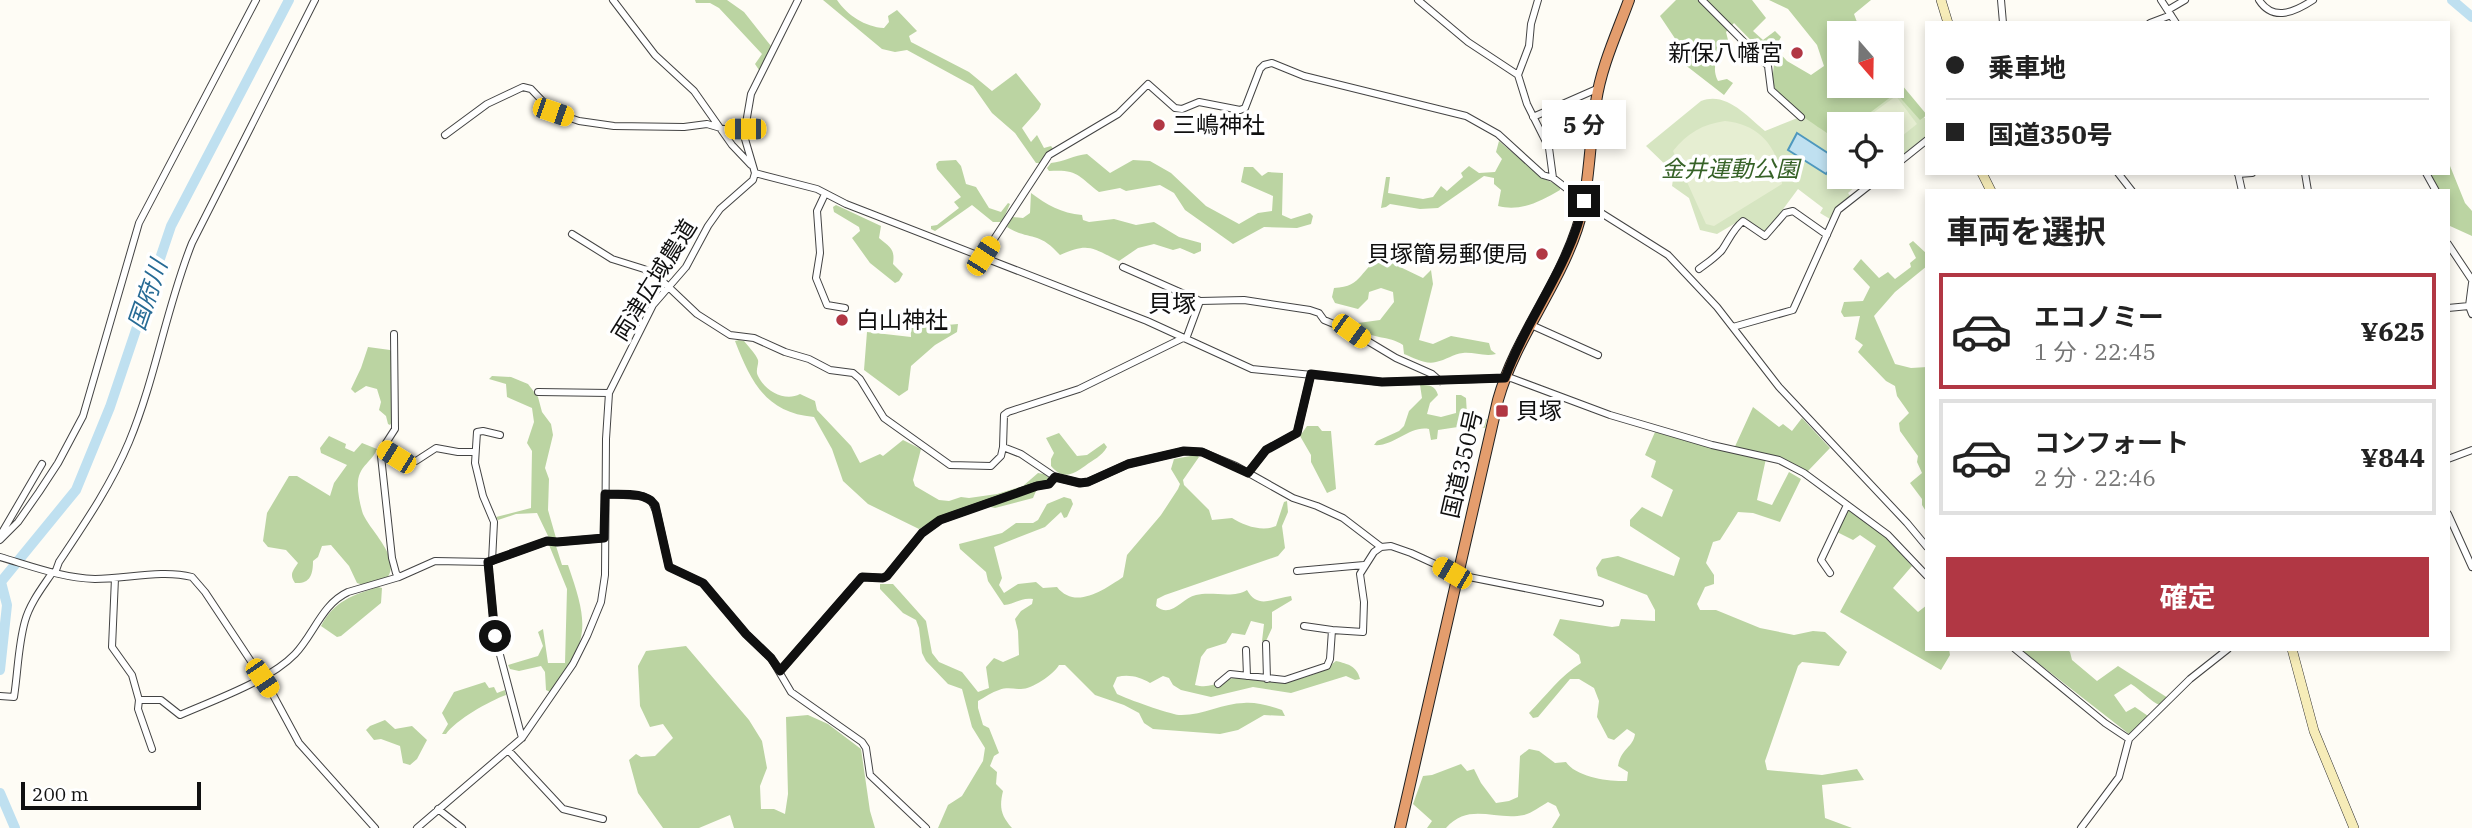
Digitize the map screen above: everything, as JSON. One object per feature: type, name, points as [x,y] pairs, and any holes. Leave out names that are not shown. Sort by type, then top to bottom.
[{"type":"highway","name":"国道350号","points":[[1401,828],[1495,412],[1505,378],[1529,324],[1565,258],[1578,227],[1599,88],[1629,0]]},
{"type":"street","points":[[0,538],[18,522],[39,492],[83,416],[139,223],[256,0]]},
{"type":"street","points":[[0,695],[14,697],[17,660],[29,609],[110,482],[124,452],[150,379],[177,282],[192,243],[315,0]]},
{"type":"street","points":[[613,0],[655,55],[694,91],[737,152],[754,170],[800,183],[846,204],[1137,317],[1252,369],[1382,382],[1505,378],[1610,415],[1789,464],[1888,535],[1925,574]]},
{"type":"street","points":[[754,170],[745,129],[751,94],[798,0]]},
{"type":"street","points":[[1418,0],[1468,42],[1518,75]]},
{"type":"street","points":[[1538,0],[1531,24],[1529,46],[1518,75],[1522,92],[1549,148],[1553,178]]},
{"type":"street","points":[[1702,0],[1768,66],[1771,90],[1801,117]]},
{"type":"street","points":[[1941,0],[1947,21]]},
{"type":"street","points":[[2001,0],[2003,21]]},
{"type":"street","points":[[2161,0],[2175,21]]},
{"type":"street","points":[[2154,21],[2185,0]]},
{"type":"street","points":[[2259,0],[2267,10],[2286,14],[2313,0]]},
{"type":"street","points":[[983,256],[1049,155],[1118,114],[1148,84],[1175,108],[1182,110],[1199,102],[1240,110],[1245,108],[1261,69],[1272,63],[1304,76],[1466,117],[1498,135],[1543,175],[1553,178],[1668,255],[1717,307],[1779,387],[1908,523],[1925,544]]},
{"type":"street","points":[[446,135],[487,104],[523,87],[531,89],[553,112],[579,121],[632,127],[707,124],[724,129],[745,129]]},
{"type":"street","points":[[1533,117],[1599,88]]},
{"type":"street","points":[[1904,158],[1925,142]]},
{"type":"street","name":"両津広域農道","points":[[417,828],[522,738],[573,664],[601,602],[609,393],[653,305],[686,267],[708,226],[729,200],[753,180],[754,170]]},
{"type":"street","points":[[2120,175],[2130,189]]},
{"type":"street","points":[[1733,327],[1793,310],[1839,210],[1865,189]]},
{"type":"street","points":[[825,194],[817,211],[820,253],[816,278],[827,305],[845,308]]},
{"type":"street","points":[[1699,269],[1721,250],[1742,221],[1765,236],[1786,213],[1793,211],[1827,234]]},
{"type":"street","points":[[572,234],[612,259],[644,269],[670,287],[697,314],[730,335],[754,338],[830,370],[853,373],[860,379],[884,418],[950,465],[991,466],[1001,456],[1004,415],[1079,389],[1184,339],[1200,301]]},
{"type":"street","points":[[2450,247],[2472,282],[2469,306],[2472,314]]},
{"type":"street","points":[[1123,267],[1200,301],[1244,300],[1319,313],[1324,320],[1351,331],[1396,358],[1432,374],[1440,381]]},
{"type":"street","points":[[2450,308],[2469,306]]},
{"type":"street","points":[[1529,324],[1598,355]]},
{"type":"street","points":[[394,334],[395,429],[383,449],[382,456],[392,558],[399,577]]},
{"type":"street","points":[[1248,473],[1266,450],[1297,433],[1311,374]]},
{"type":"street","points":[[538,392],[609,393]]},
{"type":"street","points":[[500,435],[477,432],[474,452],[483,496],[494,522],[490,562],[495,636],[522,738]]},
{"type":"street","points":[[1003,447],[1021,454],[1055,477],[1080,483],[1128,464],[1184,451],[1202,452],[1293,498],[1343,518],[1381,547]]},
{"type":"street","points":[[383,449],[408,461],[420,460],[436,448],[474,452]]},
{"type":"street","points":[[2450,458],[2472,450]]},
{"type":"street","points":[[0,538],[42,464]]},
{"type":"street","points":[[780,671],[862,577],[887,576],[922,533],[931,526],[940,520],[993,501],[1049,484],[1055,477]]},
{"type":"street","points":[[605,494],[642,496],[651,500],[657,513],[669,567],[703,583],[746,634],[771,658],[791,692],[862,742],[866,748],[870,775],[926,828]]},
{"type":"street","points":[[1830,573],[1821,560],[1847,505]]},
{"type":"street","points":[[2450,518],[2472,567]]},
{"type":"street","points":[[139,700],[161,699],[180,715],[262,678],[296,654],[329,607],[341,595],[399,577],[435,561],[490,562],[547,541],[604,538]]},
{"type":"street","points":[[1304,626],[1363,632],[1364,602],[1360,575],[1364,565],[1381,547],[1391,546],[1411,552],[1459,575],[1600,603]]},
{"type":"street","points":[[0,557],[74,577],[115,578],[169,574],[192,577],[205,592],[262,678],[299,743],[375,828]]},
{"type":"street","points":[[1297,571],[1364,565]]},
{"type":"street","points":[[115,578],[112,647],[135,680],[138,709],[152,749]]},
{"type":"street","points":[[1218,684],[1230,674],[1285,680],[1326,666],[1330,659],[1332,630]]},
{"type":"street","points":[[1266,644],[1267,679]]},
{"type":"street","points":[[1247,650],[1247,676]]},
{"type":"street","points":[[2017,651],[2105,723],[2129,739]]},
{"type":"street","points":[[2081,828],[2119,777],[2129,739],[2190,679],[2225,651]]},
{"type":"street","points":[[2293,651],[2314,731],[2354,828]]},
{"type":"street","points":[[509,751],[563,809],[603,819]]},
{"type":"street","points":[[439,809],[462,828]]},
{"type":"green space","points":[[695,0],[727,0],[744,12],[771,46],[762,69],[759,70],[755,64],[762,54],[719,8],[710,3],[696,3]]},
{"type":"green space","points":[[823,0],[837,0],[857,19],[884,28],[889,22],[888,16],[897,10],[917,31],[909,36],[911,42],[969,72],[992,91],[1016,73],[1041,104],[1022,128],[1031,142],[1037,135],[1044,148],[1051,146],[1054,150],[1040,163],[1036,163],[1015,133],[992,113],[973,86],[907,50],[895,52],[882,49]]},
{"type":"green space","points":[[1676,0],[1752,0],[1766,18],[1753,31],[1763,40],[1775,31],[1781,37],[1775,48],[1787,61],[1811,75],[1824,66],[1817,45],[1788,9],[1769,0],[1871,0],[1854,14],[1857,21],[1827,21],[1827,98],[1889,98],[1871,112],[1827,112],[1827,133],[1782,98],[1774,86],[1774,64],[1734,23],[1726,32],[1728,40],[1715,65],[1718,81],[1727,79],[1733,83],[1724,95],[1684,64],[1675,61],[1680,46],[1660,16]]},
{"type":"green space","points":[[1904,87],[1925,113],[1925,116],[1920,120],[1900,98],[1904,98]]},
{"type":"green space","name":"金井運動公園","points":[[1904,91],[1925,118],[1925,138],[1904,154],[1904,112],[1827,112],[1827,189],[1852,189],[1848,193],[1851,197],[1836,208],[1830,219],[1820,213],[1823,208],[1798,189],[1766,232],[1744,218],[1717,234],[1700,230],[1689,198],[1672,186],[1674,173],[1646,146],[1701,101],[1710,99],[1719,99],[1736,107],[1765,131],[1800,117],[1827,96],[1827,98],[1904,98]]},
{"type":"green space","points":[[1893,98],[1898,98],[1917,124],[1904,134],[1904,112],[1874,112]]},
{"type":"green space","points":[[1725,121],[1749,127],[1766,141],[1777,160],[1782,184],[1714,226],[1706,224],[1673,151],[1696,130]]},
{"type":"green space","points":[[1499,141],[1542,178],[1560,186],[1560,190],[1523,206],[1498,206],[1501,190],[1494,184],[1494,178],[1484,176],[1438,208],[1420,209],[1390,204],[1381,208],[1386,177],[1390,177],[1388,193],[1423,199],[1433,197],[1441,186],[1447,191],[1463,177],[1461,173],[1469,166],[1479,173],[1495,172],[1502,159],[1496,152]]},
{"type":"green space","points":[[1087,154],[1110,173],[1133,160],[1150,161],[1171,173],[1206,206],[1239,224],[1258,213],[1272,211],[1273,196],[1241,182],[1244,167],[1253,167],[1262,176],[1268,172],[1283,173],[1282,215],[1291,219],[1310,213],[1313,216],[1311,224],[1297,228],[1264,227],[1233,244],[1185,210],[1174,193],[1160,185],[1099,192],[1077,175],[1066,171],[1049,171],[1047,168],[1051,163]]},
{"type":"green space","points":[[956,160],[961,166],[966,184],[976,187],[989,208],[1001,212],[1010,204],[1002,222],[993,222],[972,205],[935,231],[931,229],[931,226],[937,225],[959,208],[954,202],[961,197],[937,169],[936,164],[939,161]]},
{"type":"green space","points":[[2450,166],[2465,203],[2472,211],[2472,236],[2450,226],[2450,189],[2438,189],[2431,175],[2450,175]]},
{"type":"green space","points":[[1031,193],[1055,208],[1082,215],[1083,220],[1089,222],[1114,219],[1136,225],[1154,222],[1179,237],[1201,243],[1201,251],[1194,254],[1180,248],[1173,250],[1154,244],[1138,248],[1119,261],[1090,248],[1060,255],[1046,242],[1007,227],[1012,217],[1023,218],[1030,213]]},
{"type":"green space","points":[[836,205],[881,226],[879,238],[891,249],[893,264],[903,274],[899,281],[895,283],[870,263],[852,238],[860,231],[859,227],[834,212],[833,207]]},
{"type":"green space","points":[[1913,241],[1925,252],[1925,268],[1895,292],[1874,316],[1895,364],[1911,368],[1925,367],[1925,510],[1922,499],[1910,483],[1922,473],[1917,462],[1918,456],[1900,431],[1899,423],[1909,413],[1897,396],[1895,386],[1886,381],[1858,352],[1863,345],[1855,339],[1860,316],[1844,317],[1841,312],[1844,302],[1863,301],[1870,287],[1853,269],[1861,259],[1879,278],[1888,272],[1895,279],[1911,267],[1910,263],[1916,258],[1909,244]]},
{"type":"green space","points":[[1382,258],[1395,259],[1396,265],[1423,278],[1431,270],[1433,284],[1419,340],[1433,344],[1451,336],[1489,343],[1496,354],[1463,353],[1432,363],[1424,362],[1404,354],[1403,345],[1398,342],[1369,334],[1358,327],[1358,323],[1380,320],[1394,302],[1393,292],[1381,288],[1369,292],[1368,299],[1358,309],[1335,303],[1332,297],[1334,288],[1351,284],[1369,266]]},
{"type":"green space","points":[[923,313],[924,327],[958,324],[957,332],[935,345],[911,366],[908,390],[899,396],[864,370],[867,332],[911,337],[910,315]]},
{"type":"green space","points":[[735,341],[744,341],[757,358],[757,374],[765,386],[782,396],[800,394],[815,401],[817,410],[851,446],[860,463],[880,454],[883,456],[903,440],[921,449],[913,480],[915,486],[939,500],[997,494],[1023,486],[1038,473],[1049,478],[1048,482],[1039,484],[1033,498],[995,508],[977,504],[940,517],[919,529],[868,504],[843,481],[832,449],[814,417],[784,409],[762,393],[747,370]]},
{"type":"green space","points":[[368,347],[390,350],[392,353],[390,425],[379,410],[381,402],[377,389],[366,386],[355,393],[351,389]]},
{"type":"green space","points":[[492,376],[511,377],[528,384],[538,397],[542,412],[551,424],[553,435],[545,468],[549,479],[548,510],[556,538],[549,538],[537,513],[516,514],[498,520],[496,517],[531,508],[532,451],[527,443],[534,422],[532,408],[507,397],[506,384],[489,379]]},
{"type":"green space","points":[[1420,385],[1431,386],[1438,395],[1430,403],[1427,414],[1441,417],[1456,413],[1456,395],[1461,395],[1466,398],[1467,415],[1479,415],[1481,419],[1487,419],[1485,428],[1471,425],[1438,430],[1437,439],[1431,440],[1429,429],[1415,430],[1388,443],[1374,445],[1404,426],[1409,411],[1422,398]]},
{"type":"green space","points":[[1753,407],[1779,427],[1783,424],[1792,431],[1802,418],[1830,448],[1807,472],[1782,458],[1767,454],[1757,500],[1772,505],[1789,472],[1801,479],[1780,522],[1753,513],[1738,512],[1720,540],[1713,542],[1706,563],[1714,575],[1714,584],[1705,587],[1697,604],[1700,610],[1716,610],[1760,628],[1794,635],[1813,631],[1825,632],[1847,652],[1839,666],[1802,662],[1798,666],[1765,761],[1767,770],[1822,775],[1857,769],[1864,780],[1822,785],[1825,818],[1852,828],[1552,828],[1560,815],[1556,806],[1548,802],[1524,815],[1473,814],[1455,820],[1446,828],[1427,828],[1432,821],[1413,804],[1423,776],[1461,764],[1467,771],[1474,769],[1496,803],[1518,797],[1520,756],[1529,749],[1539,751],[1555,763],[1566,762],[1585,775],[1611,781],[1627,781],[1628,772],[1618,766],[1635,734],[1627,729],[1614,740],[1608,738],[1597,717],[1599,701],[1594,688],[1579,679],[1570,679],[1538,717],[1533,718],[1529,713],[1560,680],[1581,663],[1579,655],[1553,635],[1560,619],[1612,627],[1619,626],[1621,619],[1655,621],[1655,610],[1647,595],[1598,576],[1596,568],[1602,559],[1618,556],[1674,576],[1680,558],[1630,526],[1630,520],[1642,507],[1662,517],[1673,490],[1651,477],[1656,461],[1645,455],[1655,432],[1732,453]]},
{"type":"green space","points":[[1307,426],[1318,426],[1322,431],[1331,431],[1336,489],[1327,493],[1300,436]]},
{"type":"green space","points":[[1059,433],[1077,456],[1087,455],[1104,443],[1107,447],[1100,456],[1072,474],[1064,475],[1051,466],[1054,453],[1046,438]]},
{"type":"green space","points":[[329,436],[346,444],[345,448],[354,452],[362,443],[377,449],[361,471],[358,489],[363,514],[383,544],[390,561],[388,577],[363,585],[357,583],[349,566],[331,545],[322,546],[318,557],[313,561],[307,580],[295,583],[292,575],[298,563],[286,550],[268,547],[263,541],[267,513],[289,476],[297,476],[330,496],[334,483],[347,465],[321,453],[320,448]]},
{"type":"green space","points":[[1196,455],[1199,457],[1183,480],[1184,485],[1209,510],[1212,520],[1232,518],[1254,527],[1271,528],[1276,526],[1284,502],[1287,501],[1288,512],[1282,526],[1285,548],[1278,556],[1165,595],[1157,599],[1156,606],[1167,610],[1196,595],[1236,594],[1247,590],[1256,600],[1266,601],[1291,596],[1292,600],[1272,612],[1272,628],[1266,641],[1262,641],[1264,624],[1251,621],[1245,635],[1232,633],[1226,643],[1207,649],[1201,657],[1195,685],[1207,686],[1237,678],[1275,681],[1297,679],[1317,673],[1336,661],[1354,668],[1360,679],[1346,676],[1291,693],[1253,687],[1211,697],[1181,690],[1173,685],[1169,678],[1163,676],[1150,683],[1134,677],[1117,677],[1113,686],[1117,694],[1174,714],[1196,714],[1228,705],[1249,703],[1282,710],[1285,716],[1264,715],[1238,730],[1220,734],[1153,729],[1144,723],[1139,713],[1095,695],[1065,665],[1059,665],[1031,687],[1002,689],[978,701],[983,725],[989,728],[999,753],[994,756],[990,766],[997,772],[996,784],[1003,791],[1002,811],[1012,828],[938,828],[948,805],[962,796],[983,761],[985,748],[972,727],[962,689],[948,684],[926,661],[916,620],[903,613],[880,589],[880,584],[893,584],[926,621],[932,653],[939,662],[962,672],[978,692],[989,688],[986,667],[994,658],[1003,662],[1019,655],[1015,619],[1032,604],[1033,599],[1004,605],[988,581],[986,572],[960,549],[959,544],[1002,533],[1016,523],[1033,523],[1038,520],[1047,504],[1064,497],[1071,499],[1073,504],[1067,517],[1064,518],[1061,512],[1045,527],[994,547],[1002,578],[999,585],[1004,593],[1018,584],[1036,582],[1043,588],[1057,587],[1072,597],[1090,596],[1123,577],[1127,555],[1161,515],[1178,489],[1180,484],[1171,469],[1174,459]]},
{"type":"green space","points":[[1848,510],[1887,538],[1912,566],[1893,588],[1918,612],[1925,607],[1925,651],[1949,651],[1950,655],[1941,670],[1840,612],[1876,546],[1860,535],[1853,540],[1837,532]]},
{"type":"green space","points":[[549,545],[556,546],[562,565],[568,565],[582,618],[582,632],[573,659],[550,692],[546,690],[545,672],[541,666],[519,671],[510,669],[508,665],[538,656],[543,646],[538,632],[543,629],[548,663],[565,663],[567,589]]},
{"type":"green space","points":[[382,588],[381,603],[341,636],[337,637],[321,626],[338,605],[352,596]]},
{"type":"green space","points":[[686,646],[749,720],[762,741],[767,768],[760,786],[761,809],[774,809],[785,814],[788,794],[786,717],[808,715],[828,724],[861,749],[875,828],[734,828],[730,815],[699,828],[663,828],[638,793],[629,760],[636,754],[641,757],[655,756],[673,738],[663,724],[650,727],[640,706],[638,666],[646,651]]},
{"type":"green space","points":[[2023,651],[2069,651],[2072,660],[2097,681],[2118,666],[2168,698],[2160,705],[2131,684],[2114,695],[2126,712],[2135,707],[2148,716],[2129,734]]},
{"type":"green space","points":[[485,682],[489,688],[494,687],[497,693],[505,690],[506,695],[473,712],[446,734],[442,734],[448,724],[442,713],[454,692]]},
{"type":"green space","points":[[385,720],[395,729],[412,726],[427,740],[417,759],[410,765],[403,763],[400,746],[381,739],[374,740],[366,730]]},
{"type":"water","points":[[1797,133],[1827,152],[1827,173],[1826,174],[1788,150]]},
{"type":"waterway","name":"国府川","points":[[0,583],[76,490],[110,407],[171,226],[289,0]]},
{"type":"waterway","points":[[2452,0],[2472,17]]},
{"type":"waterway","points":[[0,670],[7,605],[1,582]]},
{"type":"waterway","points":[[0,793],[15,828]]},
{"type":"place","name":"新保八幡宮","points":[[1797,53]]},
{"type":"place","name":"三嶋神社","points":[[1159,125]]},
{"type":"place","name":"貝塚簡易郵便局","points":[[1542,254]]},
{"type":"place","name":"白山神社","points":[[842,320]]},
{"type":"place","name":"貝塚","points":[[1502,411]]},
{"type":"district","name":"貝塚","points":[[1172,304]]},
{"type":"route","points":[[495,636],[488,562],[547,541],[604,538],[605,494],[642,496],[655,505],[669,567],[703,583],[715,594],[746,634],[771,658],[780,671],[862,577],[887,576],[922,533],[940,520],[1049,484],[1055,477],[1080,483],[1088,482],[1128,464],[1184,451],[1202,452],[1248,473],[1266,450],[1297,433],[1311,374],[1382,382],[1505,378],[1516,351],[1573,241],[1584,201]]}]
